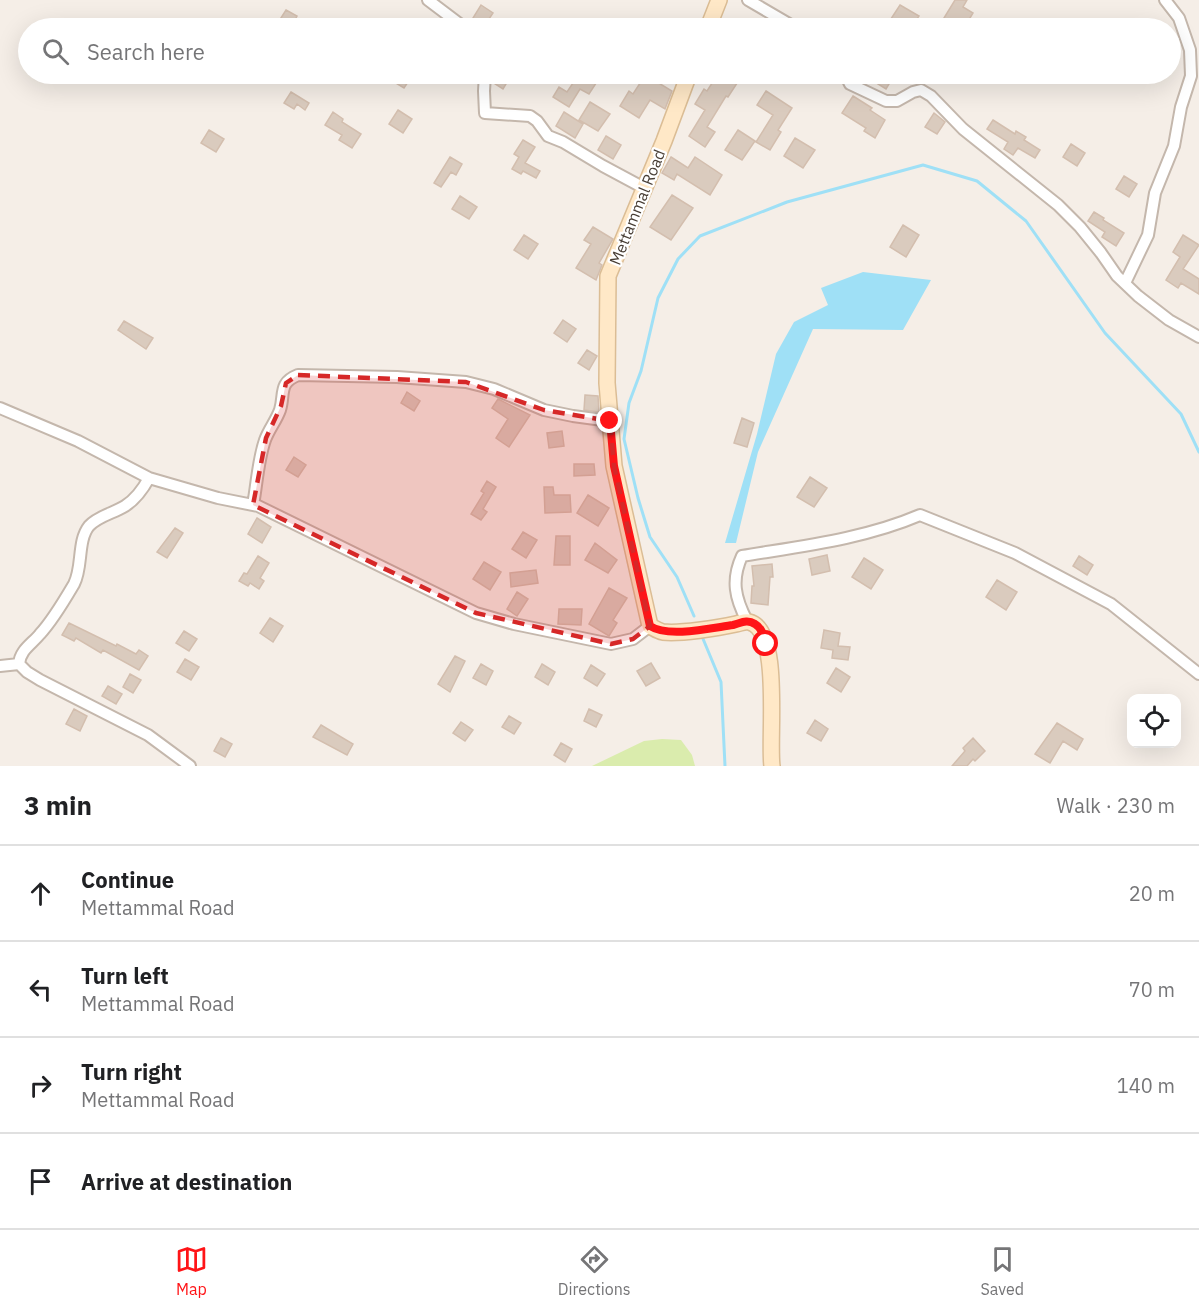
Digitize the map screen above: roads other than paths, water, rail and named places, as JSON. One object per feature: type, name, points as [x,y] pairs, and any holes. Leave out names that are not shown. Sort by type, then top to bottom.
[{"type":"main road","points":[[712,18],[719,0]]},
{"type":"main road","name":"Mettammal Road","points":[[650,626],[614,466],[607,383],[608,276],[685,84]]},
{"type":"main road","points":[[650,626],[662,632],[708,628],[747,621],[756,624],[764,634],[772,691],[770,740],[772,766]]},
{"type":"street","points":[[428,0],[452,18]]},
{"type":"street","points":[[748,0],[778,18]]},
{"type":"street","points":[[1165,0],[1179,18]]},
{"type":"street","points":[[1125,283],[1148,235],[1155,193],[1174,146],[1181,107],[1191,76],[1190,50],[1181,24]]},
{"type":"street","points":[[485,84],[485,113],[530,116],[537,121],[548,136],[563,142],[644,188]]},
{"type":"street","points":[[850,84],[886,101],[897,101],[921,90],[931,96],[963,129],[1058,205],[1080,226],[1125,283],[1168,320],[1199,337]]},
{"type":"street","points":[[253,505],[266,438],[281,406],[286,383],[290,378],[298,375],[397,377],[466,382],[494,389],[544,410],[610,421]]},
{"type":"street","points":[[0,408],[78,441],[149,478],[218,498],[253,505],[476,613],[514,624],[611,644],[633,639],[650,626]]},
{"type":"street","points":[[19,664],[24,650],[41,634],[75,582],[81,561],[82,544],[88,527],[128,505],[140,494],[149,478]]},
{"type":"street","points":[[747,621],[738,602],[735,572],[742,556],[839,539],[893,526],[920,515],[1015,553],[1111,604],[1199,674]]},
{"type":"street","points":[[0,666],[19,664]]},
{"type":"street","points":[[19,664],[39,680],[148,735],[190,766]]},
{"type":"water","points":[[863,272],[931,280],[903,330],[813,329],[758,452],[736,543],[725,543],[757,434],[776,354],[794,322],[828,305],[821,288]]},
{"type":"waterway","points":[[694,616],[677,577],[650,537],[638,498],[624,439],[629,403],[641,371],[658,298],[678,259],[700,236],[787,202],[923,165],[977,181],[1026,221],[1105,333],[1181,414],[1199,452]]},
{"type":"waterway","points":[[701,634],[721,682],[725,766]]}]
